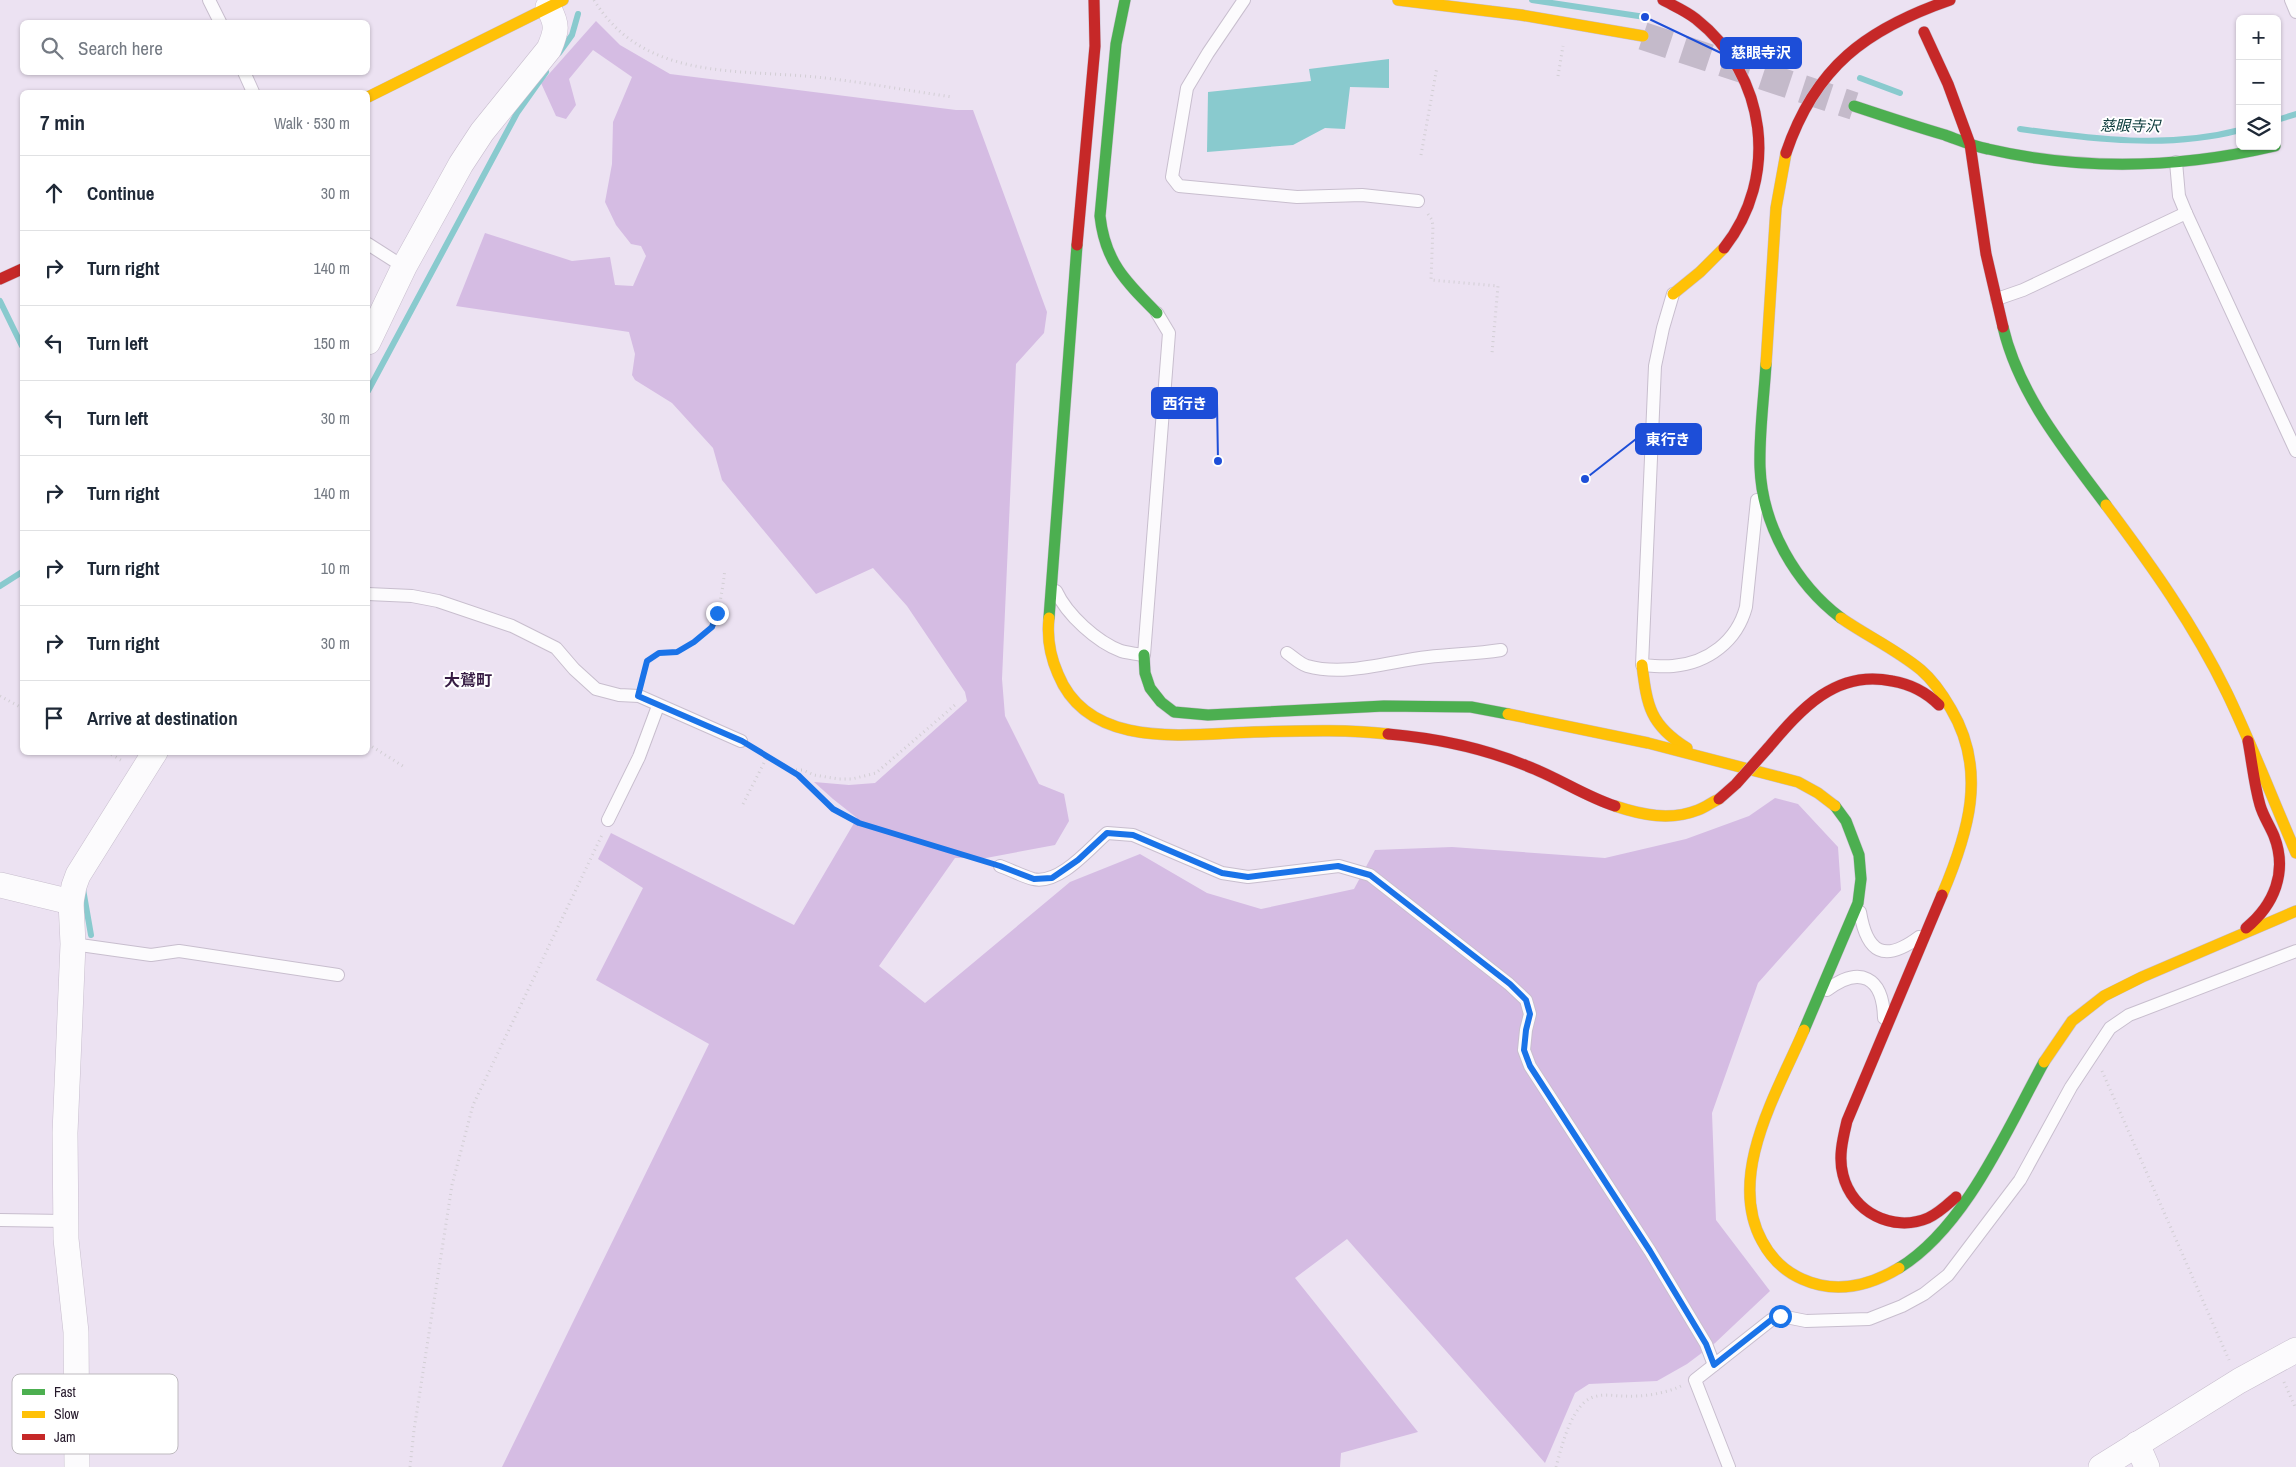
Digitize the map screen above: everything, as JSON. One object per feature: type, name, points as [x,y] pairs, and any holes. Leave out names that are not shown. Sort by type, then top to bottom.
[{"type":"main road","points":[[1094,0],[1095,46],[1069,328],[1048,626],[1049,651],[1056,672],[1065,691],[1079,707],[1099,720],[1140,733],[1329,731],[1419,737],[1458,744],[1529,767],[1630,812],[1655,816],[1676,815],[1698,810],[1718,799],[1736,784],[1806,705],[1827,690],[1847,681],[1871,678],[1891,679],[1911,686],[1933,699],[1967,741]]},
{"type":"main road","points":[[1125,0],[1116,44],[1100,216],[1101,235],[1108,257],[1120,275],[1157,313]]},
{"type":"main road","points":[[1398,0],[1473,8],[1597,26],[1644,36]]},
{"type":"main road","points":[[1663,0],[1698,19],[1727,49],[1746,80],[1755,108],[1760,142],[1760,164],[1756,184],[1738,230],[1713,260],[1673,294]]},
{"type":"main road","points":[[1950,0],[1904,17],[1876,31],[1852,49],[1827,74],[1808,101],[1793,130],[1784,160],[1776,204],[1760,468],[1764,498],[1788,562],[1806,585],[1837,614],[1917,666],[1931,679],[1957,715],[1967,741],[1972,764],[1973,791],[1960,852],[1847,1121],[1841,1163],[1844,1181],[1853,1197],[1865,1210],[1878,1219],[1892,1224],[1908,1224],[1923,1220],[1938,1212],[1985,1171]]},
{"type":"main road","points":[[370,96],[555,4]]},
{"type":"main road","points":[[1924,32],[1945,76],[1970,144],[1986,254],[2005,336],[2018,372],[2045,423],[2162,580],[2215,670],[2296,853]]},
{"type":"main road","points":[[1854,106],[1970,144],[2010,153],[2079,162],[2114,164],[2176,162],[2221,157],[2255,150]]},
{"type":"main road","points":[[0,279],[20,270]]},
{"type":"main road","points":[[1144,655],[1145,673],[1150,688],[1161,702],[1174,712],[1208,715],[1384,706],[1472,707],[1700,755],[1798,782],[1818,793],[1834,806],[1846,821],[1859,855],[1858,903],[1764,1126],[1748,1183],[1751,1222],[1760,1242],[1772,1258],[1785,1270],[1803,1280],[1822,1286],[1842,1288],[1864,1284],[1885,1276],[1905,1265],[1948,1224],[1985,1171],[2061,1033],[2081,1012],[2124,984],[2296,911]]},
{"type":"main road","points":[[1642,665],[1647,704],[1655,722],[1668,737],[1700,755]]},
{"type":"main road","points":[[2228,940],[2260,918],[2271,901],[2279,880],[2280,861],[2276,840],[2261,806],[2248,741]]},
{"type":"street","points":[[370,338],[404,267],[461,164],[482,132],[549,49],[555,33],[555,4]]},
{"type":"street","points":[[76,1374],[76,1332],[65,1221],[65,1133],[73,944],[71,902],[78,875],[153,755]]},
{"type":"street","points":[[0,885],[71,902]]},
{"type":"street","points":[[2101,1467],[2239,1381],[2286,1355]]},
{"type":"street","points":[[2137,1444],[2147,1467]]},
{"type":"street","points":[[77,1454],[77,1467]]},
{"type":"lane","points":[[209,0],[219,20]]},
{"type":"lane","points":[[1244,0],[1187,88],[1172,177],[1179,186],[1297,197],[1362,195],[1418,201]]},
{"type":"lane","points":[[2290,0],[2296,12]]},
{"type":"lane","points":[[245,75],[252,90]]},
{"type":"lane","points":[[2176,162],[2179,196],[2296,451]]},
{"type":"lane","points":[[1997,299],[2023,290],[2186,212]]},
{"type":"lane","points":[[370,245],[404,267]]},
{"type":"lane","points":[[1673,294],[1662,328],[1655,366],[1642,665],[1674,666],[1695,661],[1716,651],[1731,639],[1741,624],[1746,607],[1760,468]]},
{"type":"lane","points":[[1051,582],[1061,603],[1076,620],[1120,650],[1144,655],[1169,333],[1157,313]]},
{"type":"lane","points":[[370,594],[412,596],[438,601],[512,626],[556,648],[579,674],[596,689],[619,695],[638,696],[742,741]]},
{"type":"lane","points":[[1288,653],[1306,666],[1335,668],[1377,667],[1427,657],[1477,654],[1501,650]]},
{"type":"lane","points":[[608,820],[639,757],[658,706]]},
{"type":"lane","points":[[1000,866],[1034,879],[1052,878],[1078,860],[1107,833],[1133,835],[1222,873],[1248,877],[1338,866],[1370,875],[1510,984],[1526,1000],[1530,1014],[1524,1050],[1530,1066],[1650,1251],[1706,1344],[1714,1365]]},
{"type":"lane","points":[[1858,903],[1863,931],[1869,942],[1878,950],[1892,952],[1902,949],[1925,932]]},
{"type":"lane","points":[[73,944],[151,955],[179,951],[338,975]]},
{"type":"lane","points":[[1729,1467],[1695,1380],[1771,1320],[1780,1316],[1806,1321],[1869,1319],[1902,1306],[1924,1294],[1948,1275],[2020,1180],[2071,1087],[2110,1028],[2129,1015],[2296,951]]},
{"type":"lane","points":[[1819,996],[1836,983],[1849,977],[1860,976],[1872,981],[1880,992],[1884,1004],[1885,1028]]},
{"type":"lane","points":[[0,1220],[65,1221]]},
{"type":"path","points":[[594,0],[603,14],[639,48],[677,63],[711,69],[824,78],[953,97]]},
{"type":"path","points":[[1558,76],[1563,40]]},
{"type":"path","points":[[1421,155],[1437,68]]},
{"type":"path","points":[[1418,201],[1432,220],[1434,226],[1431,280],[1498,286],[1492,353]]},
{"type":"path","points":[[638,696],[647,661],[659,653],[677,652],[694,642],[712,627],[717,613],[725,569]]},
{"type":"path","points":[[0,696],[20,707]]},
{"type":"path","points":[[790,770],[803,770],[814,775],[839,779],[852,779],[876,773],[956,705]]},
{"type":"path","points":[[742,741],[798,775],[833,809],[859,823],[1000,866]]},
{"type":"path","points":[[370,745],[406,768]]},
{"type":"path","points":[[743,804],[767,757]]},
{"type":"path","points":[[410,1467],[452,1184],[473,1105],[608,820]]},
{"type":"path","points":[[2094,1052],[2239,1381]]},
{"type":"path","points":[[2286,1355],[2296,1409]]},
{"type":"path","points":[[1556,1467],[1562,1442],[1573,1417],[1582,1404],[1596,1396],[1632,1396],[1671,1391],[1695,1380]]},
{"type":"shaded area","points":[[596,21],[620,45],[670,74],[956,110],[973,110],[1047,312],[1044,333],[1016,364],[1002,679],[1005,716],[1039,784],[1064,794],[1069,821],[1055,845],[986,858],[955,858],[879,966],[925,1003],[1070,882],[1140,854],[1207,893],[1261,909],[1354,889],[1375,850],[1452,847],[1605,858],[1686,839],[1749,816],[1775,798],[1798,804],[1838,847],[1841,890],[1758,983],[1712,1113],[1716,1220],[1770,1291],[1715,1343],[1687,1364],[1657,1381],[1589,1384],[1575,1393],[1545,1463],[1347,1239],[1295,1278],[1418,1432],[1341,1453],[1340,1467],[502,1467],[709,1044],[596,980],[643,888],[598,859],[611,833],[794,925],[857,818],[814,782],[849,785],[875,783],[967,701],[965,692],[907,606],[873,568],[816,594],[722,480],[713,448],[672,403],[635,380],[632,375],[635,354],[629,332],[456,306],[485,233],[572,261],[610,257],[615,285],[633,286],[646,256],[641,246],[631,244],[616,225],[605,202],[612,164],[613,122],[632,77],[593,50],[569,79],[576,105],[566,119],[556,116],[541,83]]},
{"type":"shaded area","points":[[1389,59],[1389,88],[1350,87],[1345,129],[1325,128],[1293,145],[1207,152],[1208,92],[1311,81],[1309,69]]},
{"type":"waterway","name":"慈眼寺沢","points":[[1532,0],[1645,17]]},
{"type":"waterway","points":[[559,53],[572,35],[578,14]]},
{"type":"waterway","points":[[370,387],[517,113],[546,72]]},
{"type":"waterway","name":"慈眼寺沢","points":[[1860,78],[1900,93]]},
{"type":"waterway","name":"慈眼寺沢","points":[[2281,119],[2296,114]]},
{"type":"waterway","name":"慈眼寺沢","points":[[2020,129],[2102,139],[2158,141],[2213,136],[2236,131]]},
{"type":"waterway","points":[[0,301],[20,342]]},
{"type":"waterway","points":[[0,586],[20,573]]},
{"type":"waterway","points":[[83,889],[91,935]]},
{"type":"tunnel","points":[[1643,36],[1854,106]]},
{"type":"traffic: fast","points":[[1125,0],[1116,44],[1100,216],[1112,259],[1127,281],[1157,313]]},
{"type":"traffic: fast","points":[[1854,106],[1982,148],[2060,161],[2096,164],[2168,162],[2204,159],[2255,150]]},
{"type":"traffic: fast","points":[[1049,618],[1077,245]]},
{"type":"traffic: fast","points":[[2003,327],[2010,352],[2032,399],[2045,421],[2106,505]]},
{"type":"traffic: fast","points":[[1766,364],[1760,467],[1767,511],[1784,552],[1796,571],[1825,604],[1841,618]]},
{"type":"traffic: fast","points":[[1144,655],[1145,673],[1150,688],[1161,702],[1174,712],[1208,715],[1384,706],[1471,707],[1508,714]]},
{"type":"traffic: fast","points":[[1804,1030],[1858,903],[1861,879],[1859,855],[1846,821],[1835,806]]},
{"type":"traffic: fast","points":[[1899,1268],[1923,1250],[1945,1228],[1965,1202],[2000,1146],[2044,1062]]},
{"type":"traffic: slow","points":[[370,96],[563,0]]},
{"type":"traffic: slow","points":[[1398,0],[1521,15],[1643,36]]},
{"type":"traffic: slow","points":[[1766,364],[1776,208],[1786,153]]},
{"type":"traffic: slow","points":[[1673,294],[1700,272],[1724,248]]},
{"type":"traffic: slow","points":[[2106,505],[2171,596],[2214,668],[2245,732],[2296,853]]},
{"type":"traffic: slow","points":[[1049,618],[1049,639],[1053,660],[1058,674],[1073,699],[1092,716],[1116,727],[1143,733],[1171,735],[1321,731],[1388,734]]},
{"type":"traffic: slow","points":[[1841,618],[1902,656],[1926,674],[1945,699],[1962,732],[1969,756],[1970,802],[1960,849],[1942,895]]},
{"type":"traffic: slow","points":[[1642,665],[1646,692],[1652,713],[1665,731],[1687,748]]},
{"type":"traffic: slow","points":[[1508,714],[1648,743],[1798,782],[1818,793],[1835,806]]},
{"type":"traffic: slow","points":[[1615,806],[1635,812],[1667,816],[1698,810],[1719,799]]},
{"type":"traffic: slow","points":[[2044,1062],[2072,1021],[2104,996],[2142,977],[2296,911]]},
{"type":"traffic: slow","points":[[1804,1030],[1770,1106],[1753,1161],[1750,1189],[1752,1215],[1762,1241],[1784,1268],[1814,1284],[1839,1287],[1852,1286],[1876,1279],[1899,1268]]},
{"type":"traffic: jam","points":[[1077,245],[1095,46],[1094,0]]},
{"type":"traffic: jam","points":[[1663,0],[1692,16],[1720,42],[1738,68],[1751,97],[1758,128],[1758,159],[1753,190],[1742,220],[1724,248]]},
{"type":"traffic: jam","points":[[1786,153],[1798,123],[1812,97],[1828,74],[1847,55],[1869,38],[1893,24],[1920,11],[1950,0]]},
{"type":"traffic: jam","points":[[1924,32],[1948,84],[1970,144],[1986,254],[2003,327]]},
{"type":"traffic: jam","points":[[0,279],[20,270]]},
{"type":"traffic: jam","points":[[1768,748],[1793,719],[1821,695],[1854,681],[1872,679],[1899,682],[1923,692],[1939,705]]},
{"type":"traffic: jam","points":[[1388,734],[1441,741],[1493,754],[1538,770],[1592,797],[1615,806]]},
{"type":"traffic: jam","points":[[2246,928],[2256,919],[2271,898],[2279,875],[2278,849],[2258,797],[2248,741]]},
{"type":"traffic: jam","points":[[1719,799],[1736,784],[1768,748]]},
{"type":"traffic: jam","points":[[1942,895],[1847,1121],[1841,1161],[1843,1175],[1855,1199],[1865,1209],[1888,1221],[1901,1223],[1915,1222],[1928,1218],[1956,1197]]},
{"type":"place","name":"慈眼寺沢","points":[[1645,17]]},
{"type":"place","name":"西行き","points":[[1218,461]]},
{"type":"place","name":"東行き","points":[[1585,479]]},
{"type":"district","name":"大鷲町","points":[[468,680]]},
{"type":"route","points":[[717,613],[712,627],[694,642],[677,652],[659,653],[647,661],[638,696],[742,741],[798,775],[833,809],[859,823],[1000,866],[1034,879],[1052,878],[1078,860],[1107,833],[1133,835],[1184,855],[1222,873],[1248,877],[1338,866],[1370,875],[1510,984],[1526,1000],[1530,1014],[1524,1050],[1530,1066],[1650,1251],[1706,1344],[1714,1365],[1771,1320],[1780,1316]]}]
